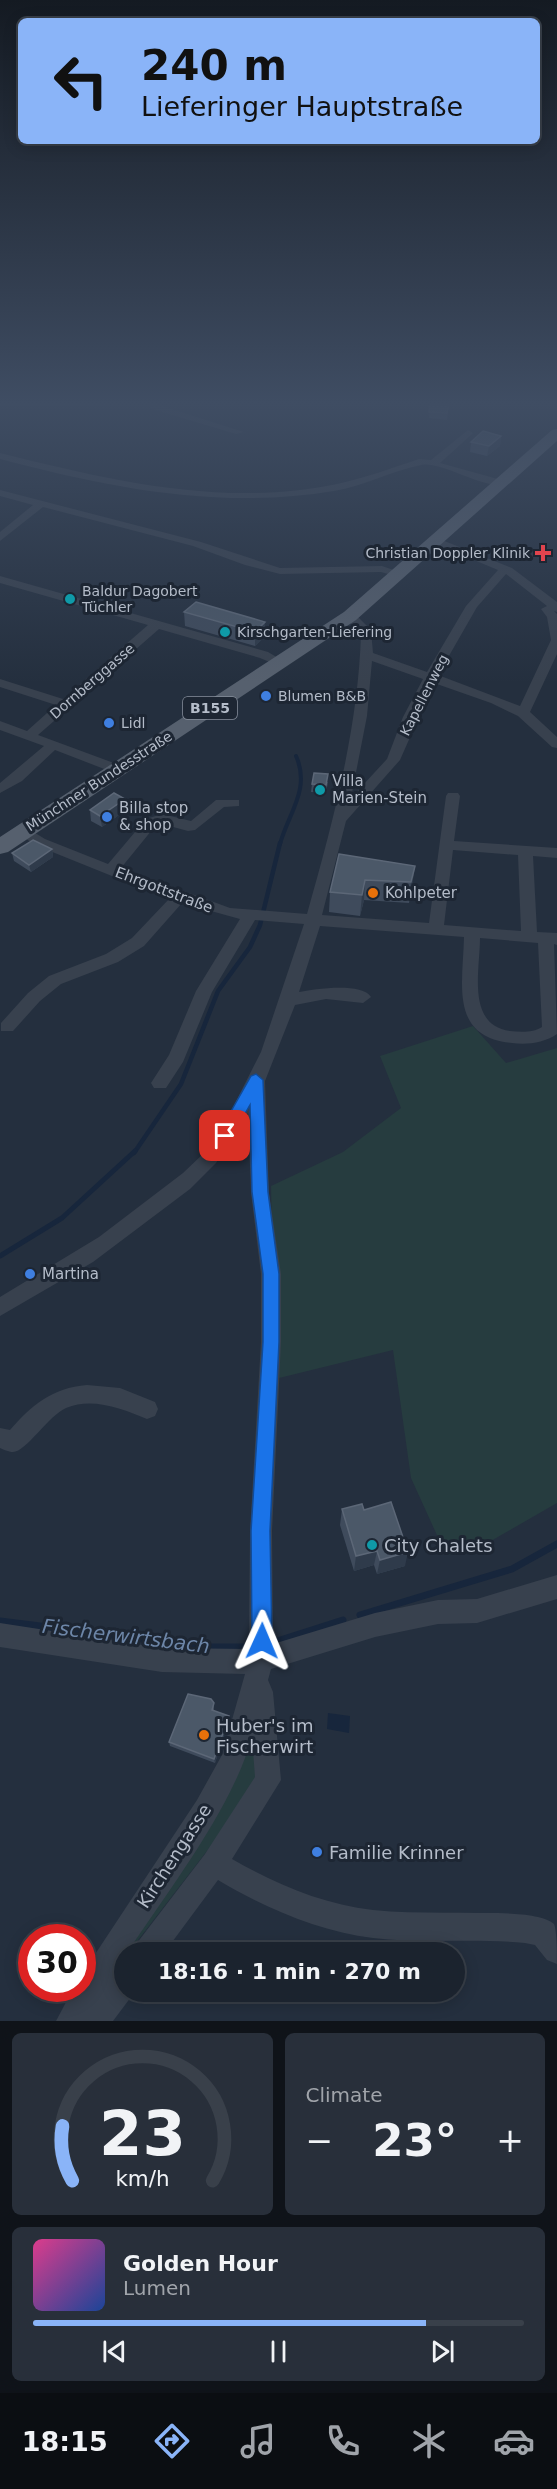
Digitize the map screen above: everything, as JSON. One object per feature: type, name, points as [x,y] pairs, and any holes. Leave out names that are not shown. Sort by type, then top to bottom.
[{"type":"main road","name":"B155","points":[[350,616],[489,494]]},
{"type":"main road","name":"Münchner Bundesstraße","points":[[0,847],[350,616]]},
{"type":"street","points":[[5,494],[197,544],[249,563],[288,571],[382,569],[399,574]]},
{"type":"street","points":[[200,494],[254,494]]},
{"type":"street","points":[[0,538],[40,504]]},
{"type":"street","points":[[437,541],[508,570],[552,608],[557,641],[523,713]]},
{"type":"street","name":"Kapellenweg","points":[[339,820],[393,760],[410,717],[430,678],[472,606],[500,573],[508,570]]},
{"type":"street","name":"Dornberggasse","points":[[0,579],[155,626],[264,655],[279,663]]},
{"type":"street","points":[[0,1307],[101,1249],[176,1190],[209,1159],[235,1120],[256,1080],[313,921],[339,820],[361,714],[367,633],[350,616]]},
{"type":"street","name":"Dornberggasse","points":[[29,736],[155,626]]},
{"type":"street","points":[[367,655],[496,700],[523,713],[557,744]]},
{"type":"street","points":[[0,683],[65,704]]},
{"type":"street","points":[[0,724],[117,769]]},
{"type":"street","points":[[0,789],[17,778],[53,745]]},
{"type":"street","points":[[436,931],[453,796]]},
{"type":"street","points":[[114,870],[149,824],[159,819],[195,825],[221,803],[234,803]]},
{"type":"street","name":"Ehrgottstraße","points":[[22,831],[40,842],[213,909],[258,918],[551,939]]},
{"type":"street","points":[[446,846],[557,852]]},
{"type":"street","points":[[525,851],[529,937]]},
{"type":"street","points":[[7,1027],[34,997],[55,980],[112,958],[138,942],[179,897]]},
{"type":"street","points":[[160,1083],[177,1057],[204,991],[258,918]]},
{"type":"street","points":[[472,933],[471,1007],[475,1016],[483,1028],[500,1034],[536,1038],[550,1030],[551,939]]},
{"type":"street","points":[[286,1001],[326,993],[363,998]]},
{"type":"street","points":[[256,1080],[260,1192],[271,1274],[271,1342],[261,1520],[258,1671]]},
{"type":"street","points":[[0,1438],[14,1442],[36,1417],[66,1395],[111,1396],[132,1400],[147,1409]]},
{"type":"street","points":[[0,1635],[162,1660],[258,1671],[375,1625],[438,1612],[477,1611],[557,1587]]},
{"type":"street","name":"Kirchengasse","points":[[155,1942],[214,1863],[268,1780],[258,1671]]},
{"type":"street","name":"Kirchengasse","points":[[70,2021],[104,1964],[206,1809],[228,1769],[258,1671]]},
{"type":"street","points":[[214,1863],[259,1890],[335,1919],[395,1926],[522,1928],[543,1932],[557,1950]]},
{"type":"street","points":[[96,2021],[114,1997]]},
{"type":"green space","points":[[473,1026],[506,1063],[557,1048],[557,1503],[470,1553],[446,1555],[411,1478],[393,1350],[275,1379],[271,1186],[343,1152],[401,1108],[380,1056]]},
{"type":"green space","points":[[257,1704],[256,1777],[227,1825],[137,1942],[127,1942]]},
{"type":"water","points":[[328,1713],[350,1716],[349,1733],[327,1729]]},
{"type":"building","points":[[196,602],[265,622],[255,632],[184,612]]},
{"type":"building","points":[[314,773],[328,774],[326,785],[312,784]]},
{"type":"building","points":[[114,793],[125,799],[100,816],[90,810]]},
{"type":"building","points":[[33,840],[52,849],[29,865],[12,853]]},
{"type":"building","points":[[339,854],[415,866],[411,882],[365,880],[362,895],[330,892]]},
{"type":"building","points":[[391,1502],[408,1552],[380,1560],[377,1551],[356,1556],[342,1509],[362,1504],[364,1510]]},
{"type":"building","name":"Huber's im Fischerwirt","points":[[188,1694],[211,1699],[214,1703],[212,1710],[229,1716],[214,1759],[169,1742]]},
{"type":"waterway","points":[[280,844],[300,790],[300,768],[296,756]]},
{"type":"waterway","points":[[134,1153],[181,1084],[218,991],[250,947],[260,925],[280,843]]},
{"type":"waterway","points":[[0,1256],[62,1218],[135,1151]]},
{"type":"waterway","name":"Fischerwirtsbach","points":[[360,1615],[512,1569],[557,1544]]},
{"type":"waterway","name":"Fischerwirtsbach","points":[[271,1643],[343,1620]]},
{"type":"waterway","name":"Fischerwirtsbach","points":[[0,1621],[207,1647],[253,1647]]},
{"type":"place","name":"Christian Doppler Klinik","points":[[543,553]]},
{"type":"place","name":"Baldur Dagobert Tüchler","points":[[70,599]]},
{"type":"place","name":"Kirschgarten-Liefering","points":[[225,632]]},
{"type":"place","name":"Blumen B&B","points":[[266,696]]},
{"type":"place","name":"Lidl","points":[[109,723]]},
{"type":"place","name":"Villa Marien-Stein","points":[[320,790]]},
{"type":"place","name":"Billa stop & shop","points":[[107,817]]},
{"type":"place","name":"Kohlpeter","points":[[373,893]]},
{"type":"place","name":"Martina","points":[[30,1274]]},
{"type":"place","name":"City Chalets","points":[[372,1545]]},
{"type":"place","name":"Huber's im Fischerwirt","points":[[204,1735]]},
{"type":"place","name":"Familie Krinner","points":[[317,1852]]},
{"type":"route","points":[[225,1136],[256,1080],[260,1192],[271,1274],[271,1342],[264,1431],[261,1531],[262,1641]]}]
